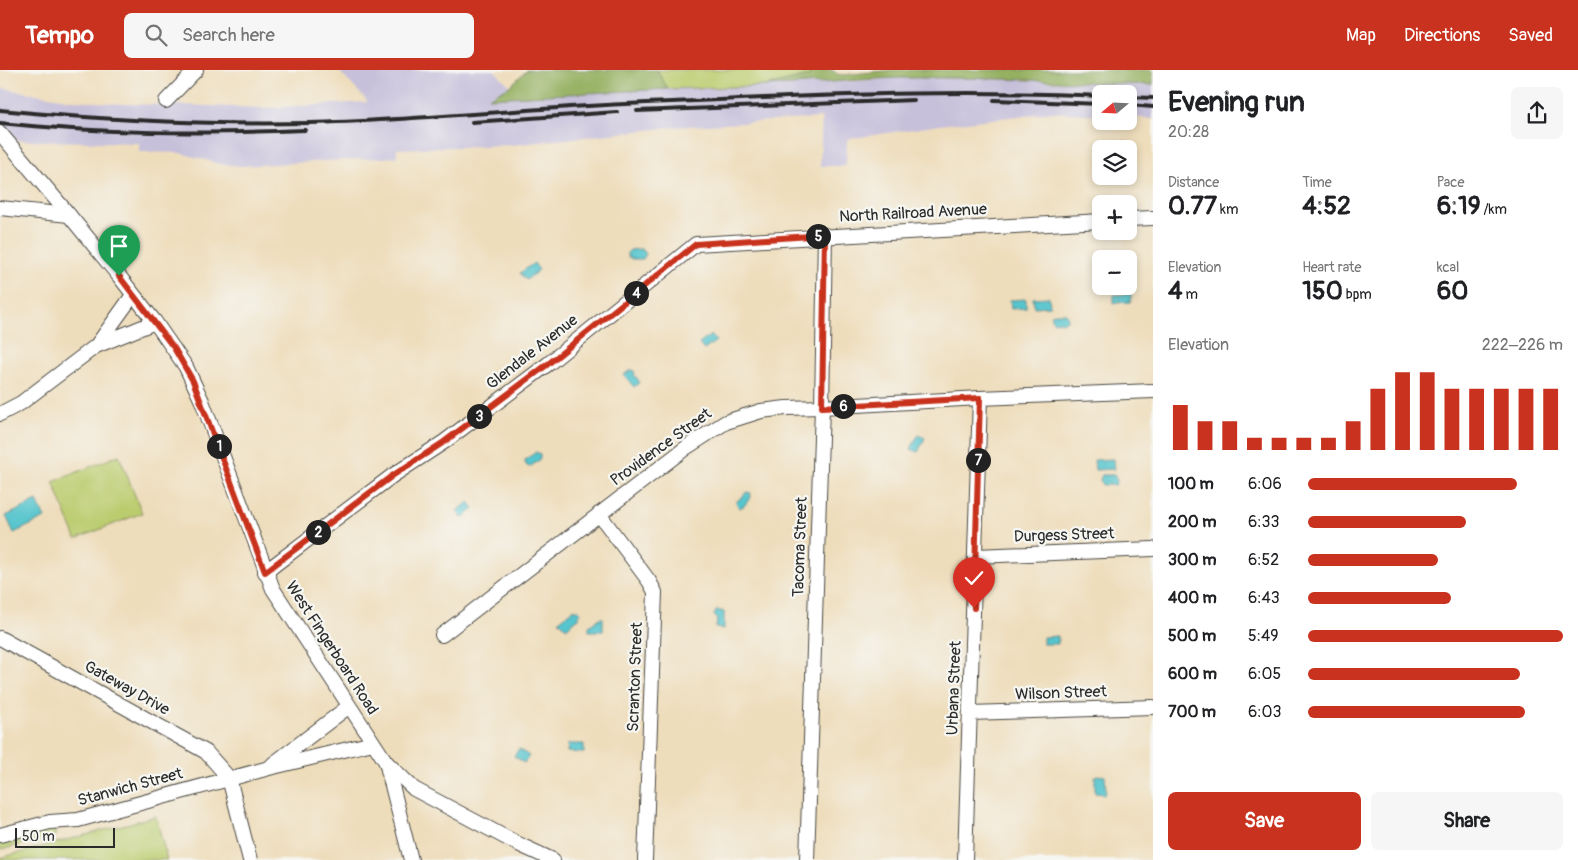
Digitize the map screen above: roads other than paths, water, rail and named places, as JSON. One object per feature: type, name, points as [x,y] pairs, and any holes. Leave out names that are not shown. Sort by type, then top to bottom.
[{"type":"street","points":[[166,102],[196,70]]},
{"type":"street","name":"West Fingerboard Road","points":[[3,136],[69,214],[174,348],[193,381],[265,572],[278,597],[348,707],[386,762],[414,789],[518,844],[553,860]]},
{"type":"street","points":[[0,208],[69,214]]},
{"type":"street","points":[[1137,219],[1153,218]]},
{"type":"street","name":"North Railroad Avenue","points":[[696,244],[825,235],[1092,221]]},
{"type":"street","name":"Tacoma Street","points":[[807,860],[822,407],[825,235]]},
{"type":"street","name":"Glendale Avenue","points":[[265,572],[392,476],[444,442],[541,369],[696,244]]},
{"type":"street","points":[[96,346],[134,295]]},
{"type":"street","points":[[0,414],[21,403],[96,346],[155,322]]},
{"type":"street","name":"Providence Street","points":[[442,634],[687,447],[726,422],[761,411],[786,408],[1153,391]]},
{"type":"street","name":"Urbana Street","points":[[965,860],[980,398]]},
{"type":"street","name":"Scranton Street","points":[[599,514],[649,581],[655,592],[645,860]]},
{"type":"street","name":"Durgess Street","points":[[976,556],[1153,549]]},
{"type":"street","name":"Gateway Drive","points":[[0,638],[206,752],[229,778]]},
{"type":"street","name":"Stanwich Street","points":[[269,768],[348,707]]},
{"type":"street","name":"Wilson Street","points":[[970,713],[1153,707]]},
{"type":"street","name":"Stanwich Street","points":[[0,835],[50,822],[78,820],[229,778],[373,743]]},
{"type":"street","points":[[386,762],[411,860]]},
{"type":"street","points":[[229,778],[250,860]]},
{"type":"water","points":[[641,249],[646,254],[643,259],[632,259],[627,256],[630,250]]},
{"type":"water","points":[[534,263],[539,270],[526,280],[520,273]]},
{"type":"water","points":[[1114,295],[1131,295],[1131,302],[1114,303]]},
{"type":"water","points":[[1049,297],[1050,306],[1034,307],[1033,298]]},
{"type":"water","points":[[1026,299],[1026,308],[1011,309],[1010,300]]},
{"type":"water","points":[[1066,313],[1068,319],[1064,322],[1054,322],[1051,318],[1052,314]]},
{"type":"water","points":[[711,335],[716,341],[704,350],[699,344]]},
{"type":"water","points":[[633,370],[634,375],[640,382],[634,387],[624,375]]},
{"type":"water","points":[[918,435],[925,438],[918,452],[911,449]]},
{"type":"water","points":[[536,452],[540,454],[540,459],[530,467],[527,466],[525,460]]},
{"type":"water","points":[[1113,459],[1114,469],[1095,470],[1094,460]]},
{"type":"water","points":[[1102,475],[1114,475],[1117,480],[1115,485],[1102,485],[1100,480]]},
{"type":"water","points":[[747,492],[751,493],[750,498],[744,506],[739,508],[736,502]]},
{"type":"water","points":[[37,501],[45,518],[14,533],[6,516]]},
{"type":"water","points":[[469,502],[474,509],[462,518],[457,511]]},
{"type":"water","points":[[574,609],[575,611],[578,609],[581,613],[578,615],[580,617],[566,628],[559,621]]},
{"type":"water","points":[[717,610],[724,612],[724,629],[716,628],[717,619],[714,615]]},
{"type":"water","points":[[603,618],[603,631],[589,631],[589,626]]},
{"type":"water","points":[[1058,636],[1058,644],[1043,644],[1043,637]]},
{"type":"water","points":[[568,744],[584,744],[584,753],[567,752]]},
{"type":"water","points":[[519,749],[529,756],[524,763],[514,756]]},
{"type":"water","points":[[1097,775],[1105,776],[1106,792],[1104,794],[1095,793],[1095,777]]},
{"type":"railway","points":[[0,110],[77,117],[155,121],[310,123],[408,119],[607,105],[815,96],[958,93],[1092,96]]},
{"type":"railway","points":[[1138,97],[1153,98]]},
{"type":"railway","points":[[637,111],[914,100]]},
{"type":"railway","points":[[994,100],[1092,104]]},
{"type":"railway","points":[[1138,106],[1153,107]]},
{"type":"railway","points":[[472,122],[617,112]]},
{"type":"railway","points":[[0,123],[38,127],[152,132],[305,130]]}]
